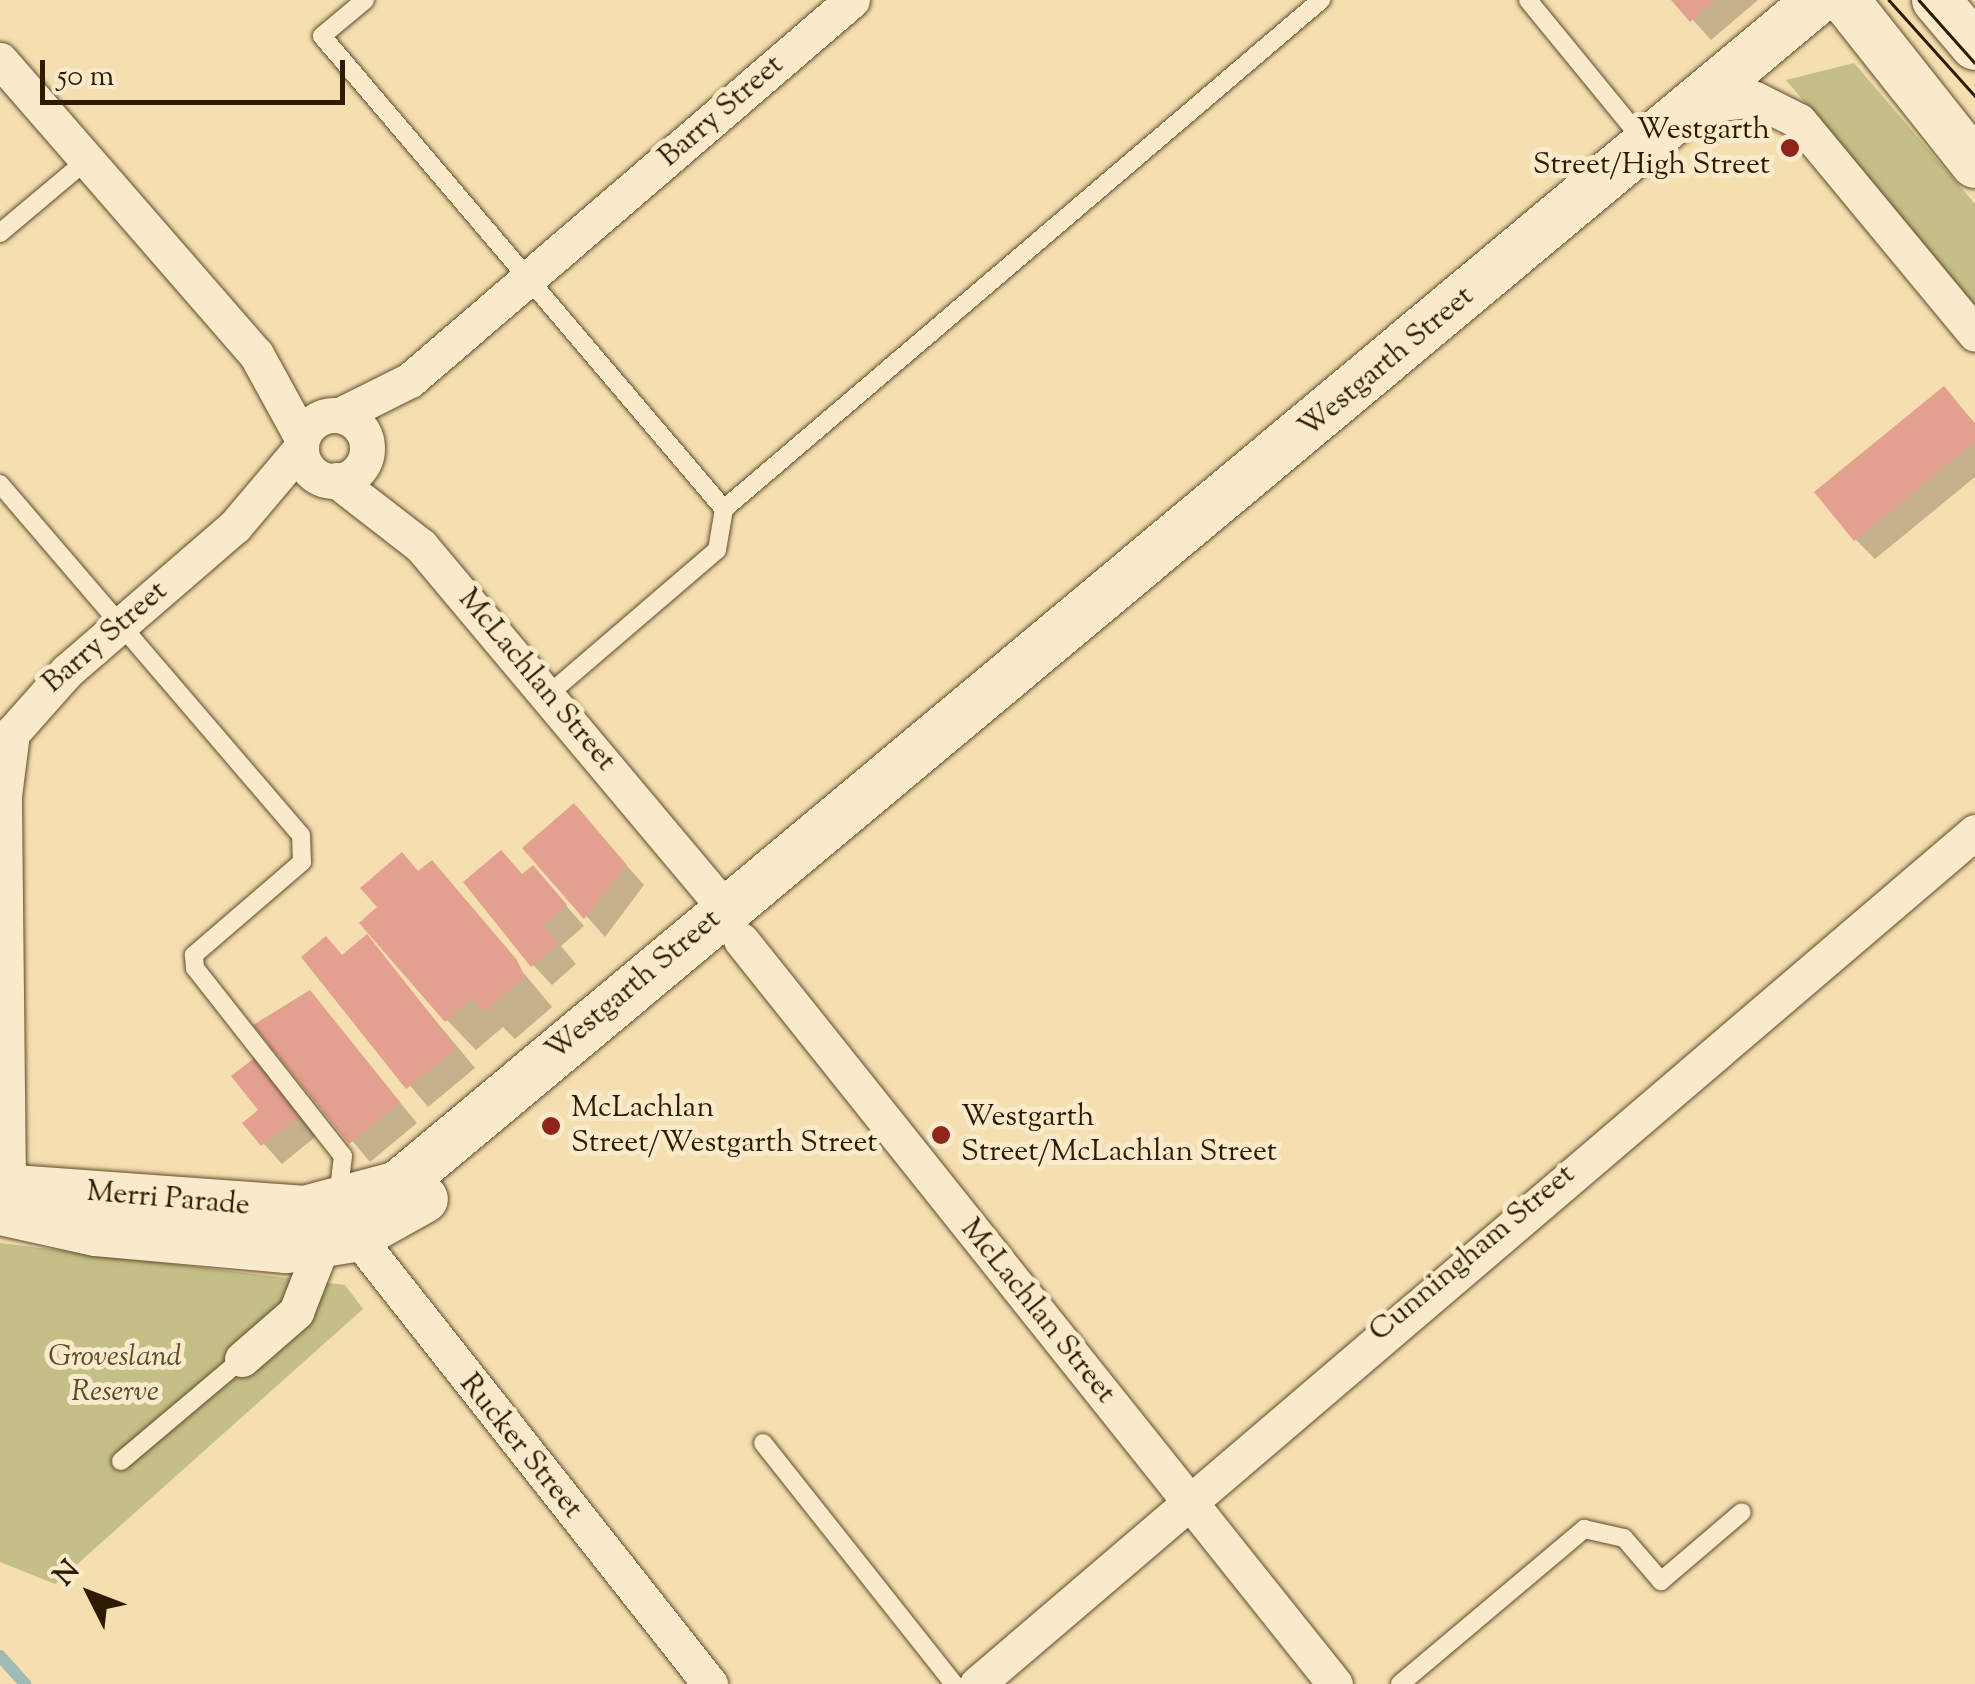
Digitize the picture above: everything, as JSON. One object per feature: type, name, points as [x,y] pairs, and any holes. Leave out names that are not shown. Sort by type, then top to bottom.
[{"type":"main road","name":"Westgarth Street","points":[[338,1230],[733,924],[956,726],[1818,0]]},
{"type":"main road","points":[[1845,0],[1975,164]]},
{"type":"main road","points":[[1936,0],[1975,46]]},
{"type":"main road","name":"Merri Parade","points":[[4,1200],[253,1250],[338,1230]]},
{"type":"street","name":"Barry Street","points":[[4,1200],[11,1100],[4,757],[32,704],[314,461],[337,415],[410,380],[852,0]]},
{"type":"street","name":"McLachlan Street","points":[[0,60],[256,354],[337,415],[366,446],[421,546]]},
{"type":"street","points":[[1689,108],[1722,96],[1755,99],[1799,122],[1975,334]]},
{"type":"street","name":"McLachlan Street","points":[[256,354],[314,461],[421,546],[549,694],[1336,1684]]},
{"type":"street","name":"Barry Street","points":[[314,461],[353,474],[366,446],[410,380]]},
{"type":"street","name":"Cunningham Street","points":[[977,1684],[1975,832]]},
{"type":"street","points":[[242,1359],[296,1312],[338,1230]]},
{"type":"street","name":"Rucker Street","points":[[338,1230],[710,1684]]},
{"type":"lane","points":[[365,0],[322,36],[530,276],[724,510]]},
{"type":"lane","points":[[549,694],[717,550],[724,510],[1321,0]]},
{"type":"lane","points":[[1528,0],[1646,144]]},
{"type":"lane","points":[[0,233],[87,160]]},
{"type":"lane","points":[[0,484],[301,835],[302,862],[194,955],[195,968],[344,1156],[338,1230]]},
{"type":"lane","points":[[121,1460],[242,1359]]},
{"type":"lane","points":[[762,1443],[954,1684]]},
{"type":"lane","points":[[1400,1684],[1584,1529],[1624,1538],[1661,1580],[1742,1512]]},
{"type":"green space","points":[[1854,63],[1975,204],[1975,307],[1786,80]]},
{"type":"green space","name":"Grovesland Reserve","points":[[0,1243],[345,1285],[363,1309],[55,1584],[0,1562]]},
{"type":"building","points":[[1671,0],[1716,0],[1690,22]]},
{"type":"building","points":[[1944,386],[1975,424],[1975,442],[1854,541],[1814,492]]},
{"type":"building","points":[[574,803],[627,865],[584,919],[522,848]]},
{"type":"building","points":[[501,850],[522,874],[533,865],[567,905],[543,925],[559,943],[531,967],[463,882]]},
{"type":"building","points":[[402,852],[418,871],[432,860],[517,960],[525,977],[484,1012],[472,998],[445,1022],[359,923],[377,907],[360,888]]},
{"type":"building","points":[[367,934],[457,1048],[406,1089],[301,957],[326,936],[342,955]]},
{"type":"building","points":[[310,990],[400,1102],[349,1144],[253,1025]]},
{"type":"building","points":[[257,1056],[303,1113],[261,1146],[242,1123],[258,1110],[231,1076]]},
{"type":"waterway","points":[[0,1656],[25,1684]]},
{"type":"tram line","points":[[1889,0],[1975,96]]},
{"type":"tram line","points":[[1919,0],[1975,63]]},
{"type":"place","name":"Westgarth Street/High Street","points":[[1790,148]]},
{"type":"place","name":"McLachlan Street/Westgarth Street","points":[[551,1126]]},
{"type":"place","name":"Westgarth Street/McLachlan Street","points":[[941,1135]]}]
